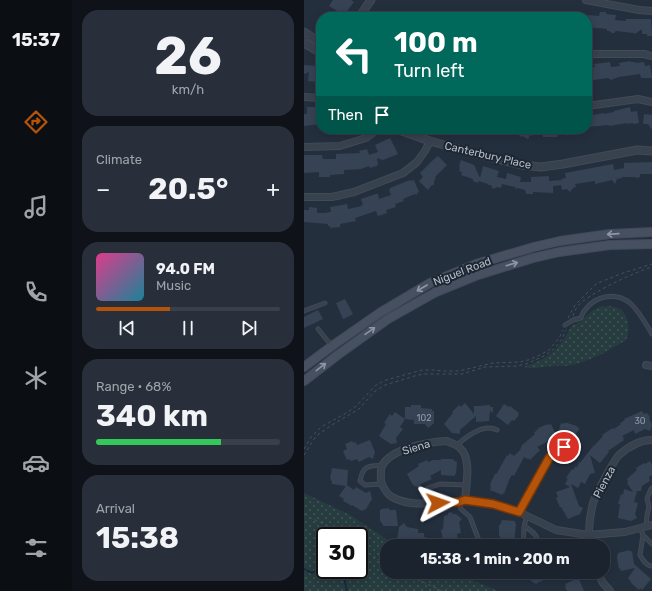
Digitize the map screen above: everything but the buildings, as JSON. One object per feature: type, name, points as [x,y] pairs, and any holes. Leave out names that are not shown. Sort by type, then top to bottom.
[{"type":"main road","name":"Niguel Road","points":[[304,367],[381,312],[430,283],[476,264],[560,241],[610,234],[652,232]]},
{"type":"main road","name":"Niguel Road","points":[[304,380],[388,319],[436,292],[475,276],[533,258],[559,252],[610,245],[652,244]]},
{"type":"main road","points":[[332,346],[338,354]]},
{"type":"street","points":[[363,12],[371,0]]},
{"type":"street","points":[[586,0],[652,11]]},
{"type":"street","points":[[304,32],[316,40]]},
{"type":"street","points":[[304,43],[316,50]]},
{"type":"street","points":[[592,54],[644,54],[652,56]]},
{"type":"street","points":[[304,97],[316,98]]},
{"type":"street","points":[[592,105],[638,99],[652,102]]},
{"type":"street","points":[[304,147],[340,146],[366,138],[371,134]]},
{"type":"street","name":"Canterbury Place","points":[[410,134],[473,153],[515,163],[541,167],[637,150],[652,151]]},
{"type":"street","points":[[304,197],[332,197],[354,192],[402,173],[417,162],[430,141]]},
{"type":"street","name":"Pienza","points":[[589,539],[593,503],[602,483],[618,456],[636,443],[652,440]]},
{"type":"street","name":"Siena","points":[[383,465],[391,456],[409,448],[432,442],[446,442],[457,445]]},
{"type":"street","points":[[457,445],[466,455],[468,465],[466,485],[462,501]]},
{"type":"street","points":[[383,465],[380,474],[382,484],[387,493],[395,499],[410,503],[429,504],[462,501],[493,504],[519,512],[556,530],[588,535],[626,532],[646,526]]},
{"type":"street","points":[[601,579],[610,591]]},
{"type":"lane","points":[[565,326],[573,320],[581,318],[585,309],[592,302],[605,296],[617,297],[630,303],[652,334]]},
{"type":"lane","points":[[304,311],[325,303]]},
{"type":"lane","points":[[318,329],[332,346]]},
{"type":"lane","points":[[457,445],[474,432],[494,428],[497,430]]},
{"type":"lane","points":[[519,512],[549,458],[555,450],[564,447]]},
{"type":"lane","points":[[382,484],[365,485],[360,481],[365,468],[383,465]]},
{"type":"lane","points":[[428,488],[440,484],[466,485]]},
{"type":"lane","points":[[652,488],[647,498],[650,506],[640,555],[645,563],[652,566]]},
{"type":"lane","points":[[462,501],[461,509],[470,518],[478,538]]},
{"type":"lane","points":[[523,539],[527,516]]},
{"type":"lane","points":[[524,527],[534,532],[537,539]]},
{"type":"lane","points":[[643,535],[652,544]]},
{"type":"path","points":[[304,449],[311,438],[322,427],[348,412],[356,406],[376,385],[386,380],[422,370],[459,371],[493,362],[520,362],[538,356],[549,350],[559,338],[575,305],[596,284],[652,264]]},
{"type":"path","points":[[304,455],[316,436],[359,409],[374,392],[385,384],[418,375],[462,374],[485,367],[517,366],[546,356],[562,339],[577,307],[592,295],[636,272],[652,267]]},
{"type":"path","points":[[304,514],[312,520],[330,527]]},
{"type":"path","points":[[368,552],[380,560]]},
{"type":"path","points":[[416,579],[442,591]]},
{"type":"green space","points":[[609,306],[622,310],[627,318],[629,327],[626,340],[598,356],[582,362],[566,366],[534,368],[523,367],[547,357],[553,352],[563,341],[572,325],[580,322],[598,307]]},
{"type":"green space","points":[[304,493],[350,515],[386,539],[380,539],[380,579],[470,579],[498,591],[304,591]]},
{"type":"waterway","points":[[304,569],[312,573],[316,570]]},
{"type":"waterway","points":[[344,579],[347,591]]},
{"type":"route","points":[[438,503],[459,502],[465,500],[493,504],[519,512],[549,458],[555,450],[564,447]]}]
